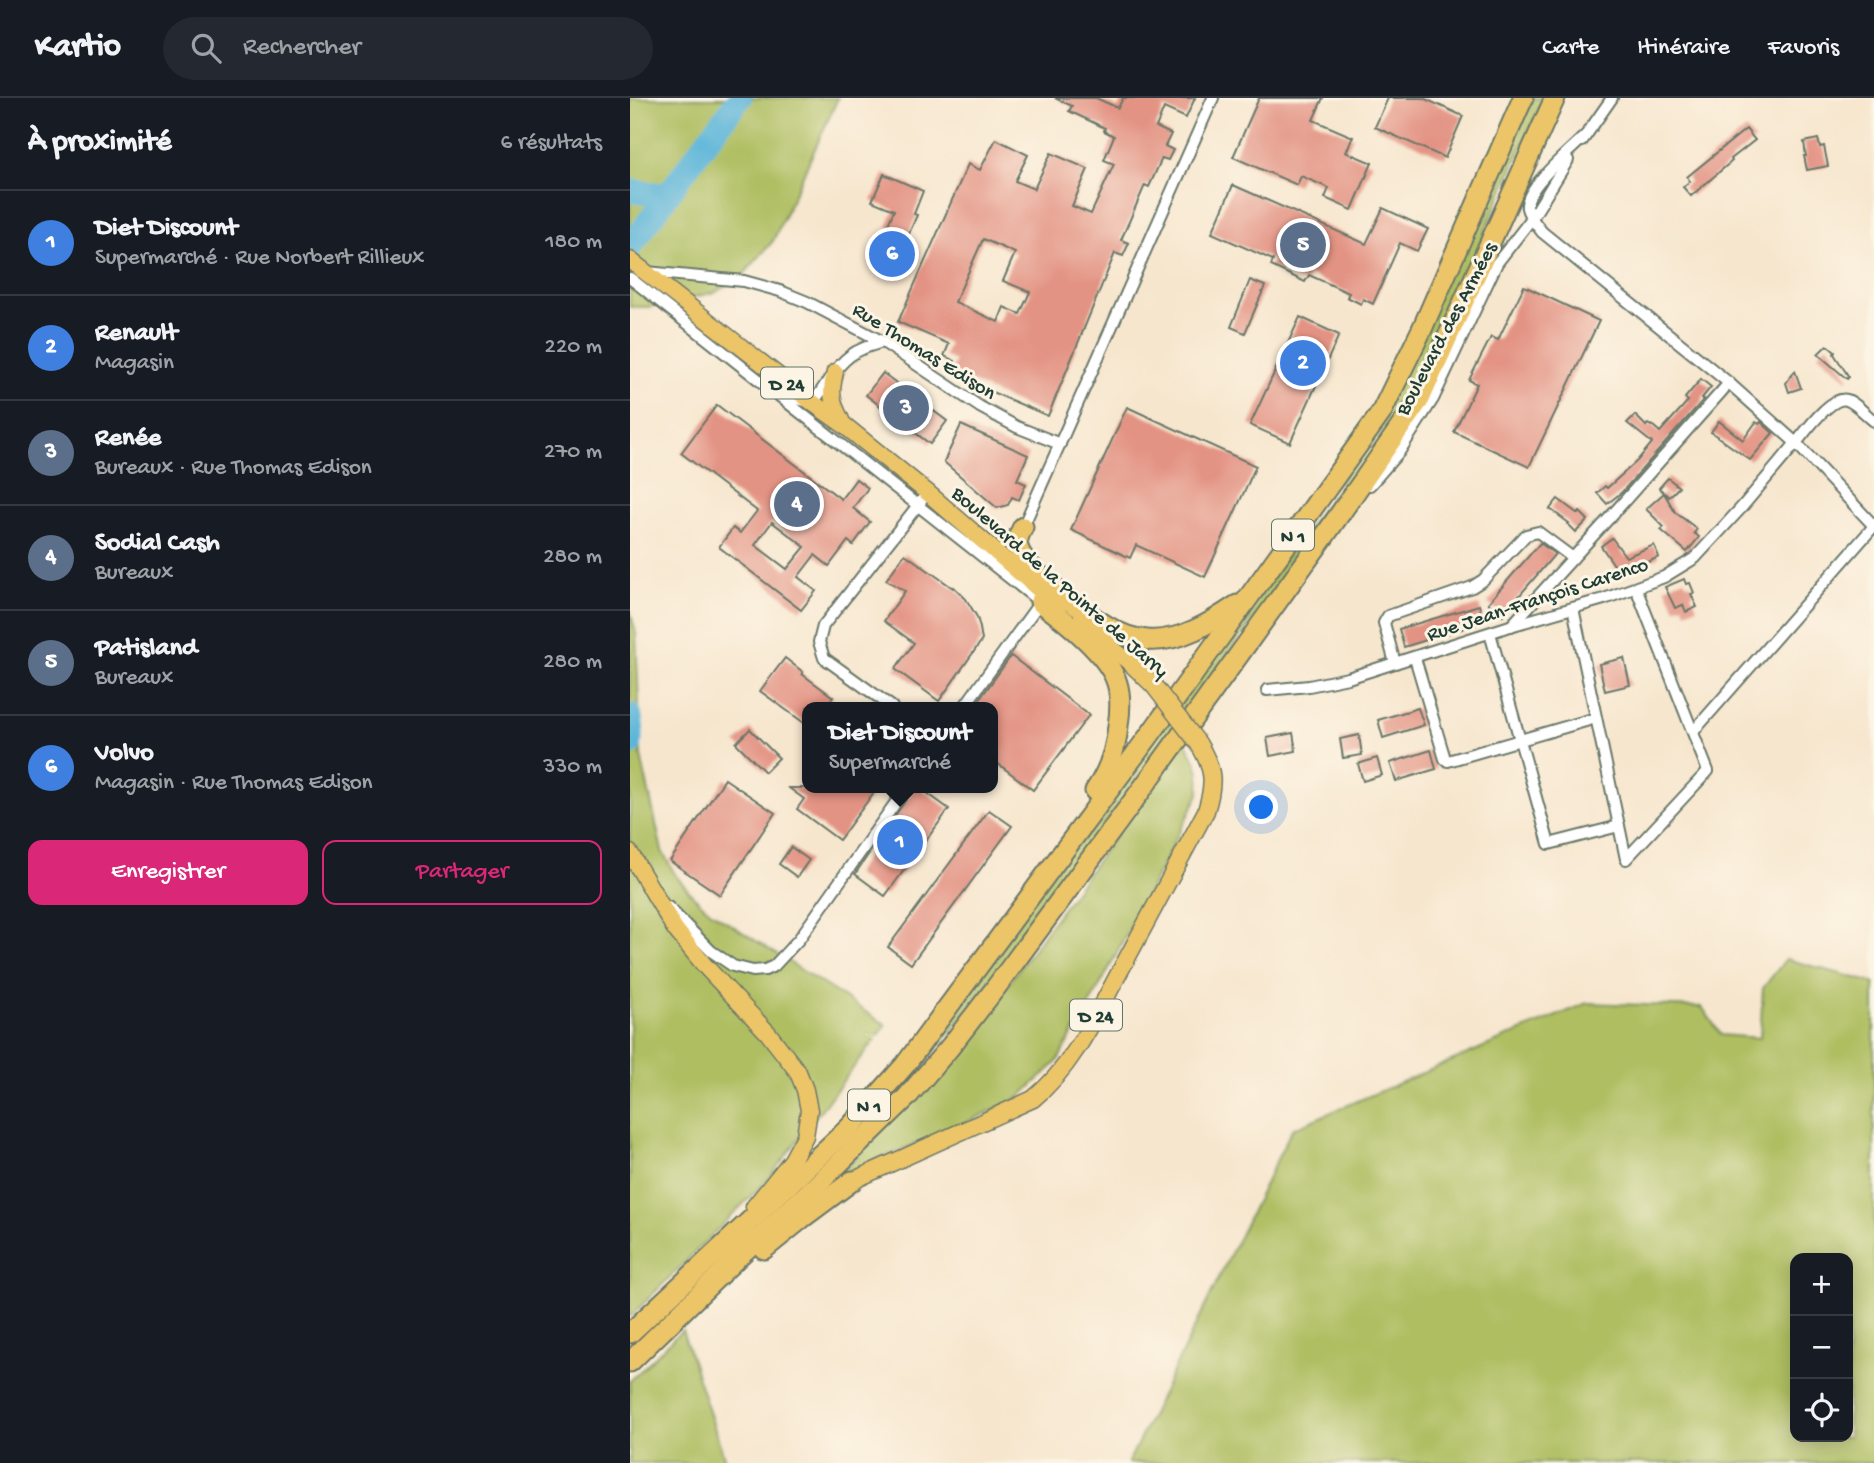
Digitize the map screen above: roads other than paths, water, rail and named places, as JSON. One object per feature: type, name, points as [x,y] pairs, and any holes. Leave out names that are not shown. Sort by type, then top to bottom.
[{"type":"highway","name":"N 1","points":[[637,1326],[850,1127],[905,1065],[1149,736],[1381,413],[1422,329],[1523,98]]},
{"type":"highway","name":"N 1","points":[[630,1362],[660,1337],[738,1257],[906,1097],[950,1047],[1047,918],[1326,534],[1420,398],[1555,98]]},
{"type":"highway","points":[[1024,527],[1017,539],[1024,559],[1089,615],[1126,635],[1147,640],[1189,632],[1206,626],[1247,598]]},
{"type":"highway","points":[[1002,936],[1045,862],[1104,778],[1117,740],[1120,712],[1117,683],[1109,666],[1090,645],[1041,602]]},
{"type":"highway","points":[[630,1369],[660,1337],[729,1278],[852,1181]]},
{"type":"main road","name":"Boulevard de la Pointe de Jarry","points":[[630,260],[844,425],[923,499],[1128,661],[1154,686],[1198,743],[1209,764],[1212,778],[1213,789],[1206,810],[1097,1013],[1055,1079],[1033,1099],[937,1148],[852,1181],[797,1215],[738,1257]]},
{"type":"main road","points":[[835,372],[832,404],[844,425]]},
{"type":"main road","points":[[630,853],[675,929],[705,966],[768,1033],[798,1072],[805,1090],[809,1110],[805,1136],[792,1160],[713,1254]]},
{"type":"street","points":[[1024,527],[1213,98]]},
{"type":"street","name":"Boulevard des Armées","points":[[1326,534],[1399,453],[1433,399],[1497,264],[1532,219],[1558,173],[1612,98]]},
{"type":"street","points":[[1532,219],[1542,232],[1729,383],[1796,443],[1874,526],[1693,732]]},
{"type":"street","name":"Rue Thomas Edison","points":[[646,272],[744,281],[807,302],[883,342],[979,407],[1017,427],[1060,444]]},
{"type":"street","name":"Boulevard de la Pointe de Jarry","points":[[630,278],[778,395],[923,499],[1041,602]]},
{"type":"street","points":[[778,395],[813,403],[847,357],[860,349],[883,342]]},
{"type":"street","points":[[1510,626],[1729,383]]},
{"type":"street","name":"Rue Jean-François Carenco","points":[[1267,690],[1348,678],[1664,577],[1695,558],[1837,400],[1849,401],[1874,421]]},
{"type":"street","points":[[885,702],[824,658],[819,642],[823,625],[923,499]]},
{"type":"street","points":[[1395,663],[1384,623],[1388,616],[1472,587],[1483,580],[1526,535],[1538,532],[1573,558]]},
{"type":"street","points":[[1573,608],[1626,859],[1708,771],[1636,588]]},
{"type":"street","points":[[968,702],[1041,602]]},
{"type":"street","points":[[1490,633],[1549,844],[1619,826]]},
{"type":"street","points":[[1415,658],[1445,759],[1448,761],[1596,718]]},
{"type":"street","points":[[649,887],[711,951],[733,966],[753,971],[765,970],[774,966],[788,953],[902,793]]},
{"type":"waterway","points":[[631,246],[740,98]]},
{"type":"waterway","points":[[630,191],[667,195]]},
{"type":"waterway","points":[[630,715],[630,744]]},
{"type":"place","name":"Patisland","points":[[1303,245]]},
{"type":"place","name":"Volvo","points":[[892,254]]},
{"type":"place","name":"Renault","points":[[1303,363]]},
{"type":"place","name":"Renée","points":[[906,408]]},
{"type":"place","name":"Sodial Cash","points":[[797,504]]},
{"type":"place","name":"Diet Discount","points":[[900,842]]}]
